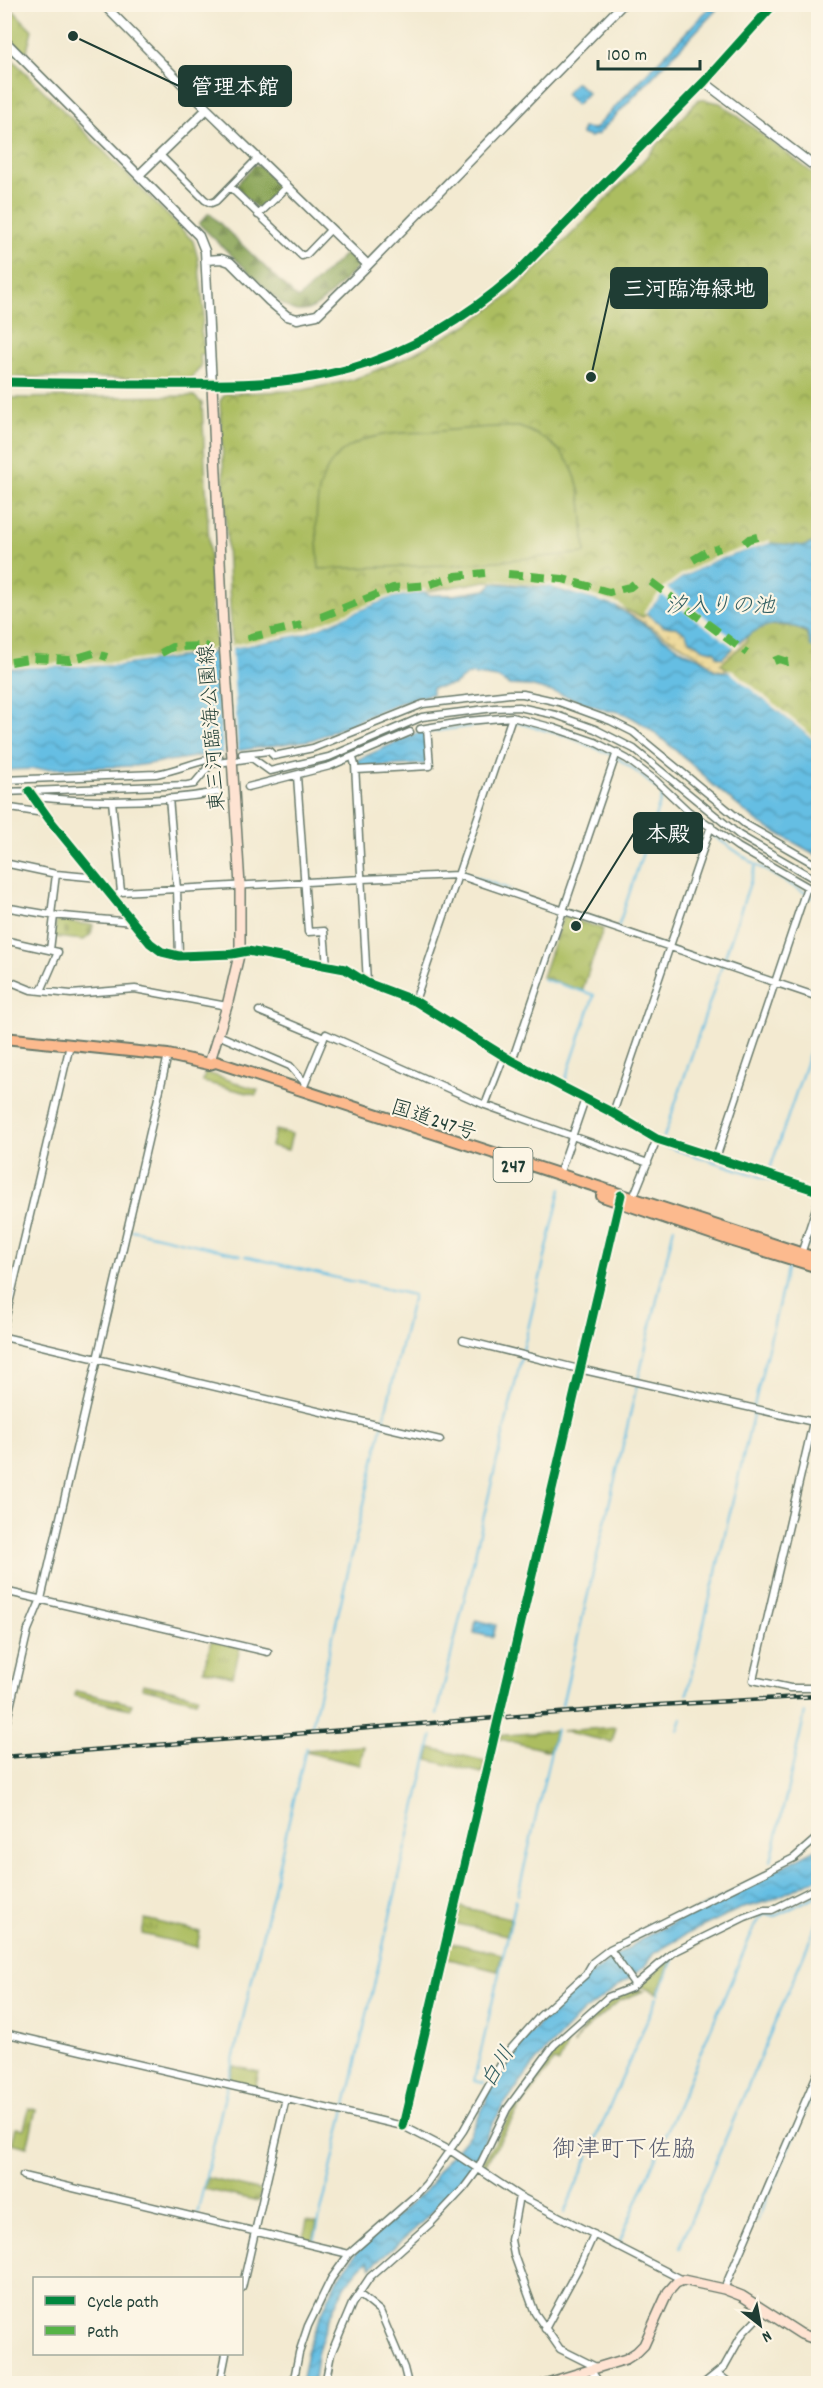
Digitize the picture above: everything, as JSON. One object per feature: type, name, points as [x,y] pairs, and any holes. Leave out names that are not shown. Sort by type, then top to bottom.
[{"type":"highway","name":"国道247号","points":[[4,1038],[168,1055],[209,1064],[216,1062],[304,1088],[819,1267]]},
{"type":"highway","name":"国道247号","points":[[209,1064],[214,1069],[280,1091],[621,1198],[633,1198],[819,1259]]},
{"type":"main road","name":"東三河臨海公園線","points":[[209,1064],[228,1006],[240,951],[240,886],[223,626],[212,386]]},
{"type":"main road","points":[[544,2384],[626,2359],[637,2352],[644,2345],[668,2292],[675,2283],[683,2280],[724,2289],[742,2296],[801,2334],[819,2340]]},
{"type":"street","points":[[104,4],[207,109],[368,265]]},
{"type":"street","points":[[206,260],[226,260],[279,310],[297,319],[312,317],[321,312],[623,4]]},
{"type":"street","points":[[4,382],[212,386],[283,381],[350,369],[387,356],[446,326],[498,290],[529,262],[704,82],[774,4]]},
{"type":"street","points":[[4,40],[196,231],[204,246],[206,260],[212,386]]},
{"type":"street","points":[[704,82],[819,169]]},
{"type":"street","points":[[140,174],[207,109]]},
{"type":"street","points":[[160,155],[209,202],[216,201],[258,158]]},
{"type":"street","points":[[230,187],[302,256],[306,255],[331,229]]},
{"type":"street","points":[[258,215],[287,187]]},
{"type":"street","points":[[242,754],[269,751],[274,756],[313,748],[423,704],[510,694],[540,697],[611,721],[633,732],[745,824],[819,866]]},
{"type":"street","points":[[4,792],[194,784],[211,764],[232,759],[252,758],[270,771],[330,757],[422,717],[501,707],[519,707],[541,711],[596,729],[622,741],[739,835],[819,881]]},
{"type":"street","points":[[415,1001],[512,717]]},
{"type":"street","points":[[420,729],[468,720],[512,717],[554,728],[617,752],[655,780],[688,811],[738,848],[819,893]]},
{"type":"street","points":[[356,770],[430,766],[428,728]]},
{"type":"street","points":[[248,787],[297,776],[353,758],[410,732]]},
{"type":"street","points":[[512,1061],[617,752]]},
{"type":"street","points":[[4,780],[156,774],[179,770],[196,761],[219,757]]},
{"type":"street","points":[[353,758],[356,770],[367,983]]},
{"type":"street","points":[[297,776],[308,932],[324,931],[327,966]]},
{"type":"street","points":[[29,790],[43,811],[150,943],[162,952],[179,956],[232,954],[240,951],[352,972],[367,983],[415,1001],[512,1061],[657,1138],[819,1191]]},
{"type":"street","points":[[34,797],[112,801],[170,798],[219,792]]},
{"type":"street","points":[[170,798],[177,889],[179,956]]},
{"type":"street","points":[[112,801],[121,892]]},
{"type":"street","points":[[4,827],[7,807],[43,811]]},
{"type":"street","points":[[613,1113],[711,826]]},
{"type":"street","points":[[4,863],[56,874],[99,878]]},
{"type":"street","points":[[50,950],[56,874]]},
{"type":"street","points":[[113,896],[121,892],[458,875],[819,997]]},
{"type":"street","points":[[716,1158],[807,887]]},
{"type":"street","points":[[4,907],[53,915],[133,922]]},
{"type":"street","points":[[4,940],[58,952],[41,991]]},
{"type":"street","points":[[4,979],[31,990],[71,994],[135,989],[176,999],[228,1006]]},
{"type":"street","points":[[259,1011],[324,1038]]},
{"type":"street","points":[[304,1088],[326,1034],[485,1105],[648,1163]]},
{"type":"street","points":[[218,1035],[290,1066],[304,1088]]},
{"type":"street","points":[[4,1325],[70,1045]]},
{"type":"street","points":[[4,1733],[28,1630],[41,1599],[168,1055]]},
{"type":"street","points":[[485,1105],[504,1056]]},
{"type":"street","points":[[561,1169],[585,1098]]},
{"type":"street","points":[[633,1198],[657,1138]]},
{"type":"street","points":[[403,2126],[621,1198]]},
{"type":"street","points":[[801,1254],[819,1202]]},
{"type":"street","points":[[4,1337],[440,1440]]},
{"type":"street","points":[[463,1340],[579,1369],[816,1422]]},
{"type":"street","points":[[819,1401],[816,1422],[753,1680],[790,1688],[819,1688]]},
{"type":"street","points":[[4,1591],[268,1652]]},
{"type":"street","points":[[293,2384],[299,2353],[311,2319],[331,2279],[349,2254],[414,2197],[451,2151],[493,2075],[513,2046],[540,2016],[586,1974],[593,1962],[610,1949],[794,1858],[819,1837]]},
{"type":"street","points":[[325,2384],[340,2328],[370,2277],[448,2206],[476,2168],[507,2109],[554,2044],[608,1997],[621,1994],[674,1952],[745,1917],[764,1910],[772,1910],[819,1887]]},
{"type":"street","points":[[610,1949],[634,1984]]},
{"type":"street","points":[[4,2033],[403,2126],[451,2151],[519,2196],[683,2280]]},
{"type":"street","points":[[724,2289],[819,2072]]},
{"type":"street","points":[[243,2284],[286,2098]]},
{"type":"street","points":[[23,2176],[349,2254]]},
{"type":"street","points":[[519,2196],[511,2240],[532,2305],[544,2329],[560,2349],[593,2368],[600,2384]]},
{"type":"street","points":[[544,2329],[581,2263],[594,2234]]},
{"type":"street","points":[[359,2294],[380,2311],[408,2384]]},
{"type":"street","points":[[703,2384],[718,2374],[733,2354],[743,2333],[764,2311]]},
{"type":"street","points":[[220,2384],[226,2355]]},
{"type":"street","points":[[718,2374],[731,2384]]},
{"type":"green space","points":[[4,5],[8,5],[32,30],[27,51],[21,51],[5,35]]},
{"type":"green space","points":[[4,51],[193,241],[198,259],[204,311],[201,332],[206,354],[200,354],[201,366],[191,379],[5,377]]},
{"type":"green space","points":[[699,99],[720,103],[818,177],[818,541],[805,546],[793,546],[666,589],[643,617],[617,606],[548,586],[486,581],[389,598],[303,634],[232,648],[220,401],[225,394],[303,390],[352,380],[401,360],[467,325],[510,295],[540,266],[630,175]]},
{"type":"green space","points":[[254,165],[260,166],[279,185],[280,190],[262,208],[256,208],[237,189],[237,184]]},
{"type":"green space","points":[[209,213],[298,299],[346,253],[359,265],[317,305],[303,311],[294,310],[281,303],[199,224]]},
{"type":"green space","points":[[194,396],[202,403],[212,605],[217,651],[120,665],[5,668],[4,398]]},
{"type":"green space","points":[[485,427],[519,427],[541,436],[557,448],[568,461],[580,493],[585,553],[451,565],[319,569],[316,527],[320,487],[327,470],[338,455],[355,444],[384,435]]},
{"type":"green space","points":[[764,625],[794,626],[809,635],[811,647],[818,648],[818,743],[721,664],[747,641],[746,636]]},
{"type":"green space","points":[[563,916],[603,929],[582,991],[542,977]]},
{"type":"green space","points":[[56,921],[93,925],[91,934],[84,940],[54,937]]},
{"type":"green space","points":[[205,1072],[258,1090],[256,1095],[203,1082]]},
{"type":"green space","points":[[275,1130],[292,1134],[288,1150],[271,1146]]},
{"type":"green space","points":[[211,1641],[240,1648],[233,1676],[204,1670]]},
{"type":"green space","points":[[143,1684],[198,1696],[196,1701],[142,1688]]},
{"type":"green space","points":[[76,1691],[132,1704],[130,1709],[75,1696]]},
{"type":"green space","points":[[616,1727],[612,1742],[562,1731]]},
{"type":"green space","points":[[555,1731],[550,1751],[496,1738],[496,1736]]},
{"type":"green space","points":[[364,1746],[360,1765],[306,1752],[307,1750]]},
{"type":"green space","points":[[431,1748],[485,1761],[482,1773],[428,1760]]},
{"type":"green space","points":[[457,1906],[511,1918],[507,1935],[453,1923]]},
{"type":"green space","points":[[145,1919],[200,1932],[197,1947],[142,1934]]},
{"type":"green space","points":[[748,1919],[674,1956],[657,1993],[640,1986],[675,1954]]},
{"type":"green space","points":[[448,1942],[502,1954],[498,1971],[445,1958]]},
{"type":"green space","points":[[637,1989],[643,1991],[619,2001],[579,2035],[600,2011],[620,1996]]},
{"type":"green space","points":[[565,2043],[568,2043],[559,2063],[554,2061],[517,2112],[484,2167],[482,2165],[485,2158],[521,2098],[541,2069]]},
{"type":"green space","points":[[233,2066],[259,2072],[255,2088],[229,2082]]},
{"type":"green space","points":[[29,2108],[36,2110],[27,2147],[12,2143],[16,2128],[24,2129]]},
{"type":"green space","points":[[207,2178],[262,2191],[259,2201],[204,2189]]},
{"type":"green space","points":[[307,2221],[317,2223],[313,2242],[303,2240]]},
{"type":"sand","points":[[626,610],[643,617],[646,613],[670,627],[676,627],[686,633],[690,641],[704,649],[715,651],[722,658],[751,632],[818,648],[818,673],[721,664],[727,669],[723,671],[714,669],[701,657],[627,613]]},
{"type":"water","points":[[712,5],[721,5],[598,134],[590,137],[581,134],[583,128],[594,129]]},
{"type":"water","points":[[576,82],[588,93],[576,105],[565,94]]},
{"type":"water","name":"汐入りの池","points":[[818,541],[818,648],[816,649],[811,647],[807,632],[794,627],[771,625],[751,634],[722,658],[717,656],[715,651],[704,649],[676,627],[663,626],[646,613],[666,589],[713,561],[770,543],[805,546]]},
{"type":"water","points":[[493,583],[548,586],[617,606],[680,649],[702,659],[715,671],[731,672],[818,743],[818,856],[759,823],[659,736],[631,717],[530,686],[509,685],[498,678],[469,674],[453,685],[432,688],[432,694],[386,708],[311,740],[134,766],[5,770],[4,668],[120,665],[198,655],[303,634],[389,598],[425,592],[429,595],[454,595],[486,590]]},
{"type":"water","points":[[419,732],[425,732],[427,764],[358,767],[357,760]]},
{"type":"water","points":[[476,1620],[496,1625],[493,1637],[474,1633]]},
{"type":"water","points":[[818,1848],[818,1878],[769,1901],[739,1909],[687,1934],[654,1953],[644,1967],[583,2012],[536,2061],[503,2106],[486,2136],[479,2157],[458,2186],[417,2227],[371,2267],[367,2261],[350,2280],[336,2302],[326,2327],[317,2355],[313,2383],[301,2384],[307,2352],[336,2281],[357,2252],[432,2184],[436,2173],[469,2135],[486,2102],[487,2094],[497,2073],[520,2044],[572,1990],[607,1962],[645,1937]]},
{"type":"pier","points":[[770,540],[770,543],[713,561],[667,588],[741,644],[736,649],[662,595],[644,615],[644,611],[664,587],[680,575],[712,558]]},
{"type":"pier","points":[[490,581],[549,583],[618,603],[626,609],[548,586]]},
{"type":"pier","points":[[425,589],[428,591],[389,598],[303,634],[232,648],[238,754],[223,756],[216,651],[120,665],[4,668],[4,665],[120,662],[198,652],[302,631],[388,596]]},
{"type":"pier","points":[[727,670],[733,670],[818,740],[818,743]]},
{"type":"waterway","points":[[427,732],[505,722],[519,723],[566,736],[613,755],[707,830]]},
{"type":"waterway","points":[[618,927],[663,793]]},
{"type":"waterway","points":[[711,834],[756,865],[818,900]]},
{"type":"waterway","points":[[664,1137],[756,865]]},
{"type":"waterway","points":[[463,873],[511,890]]},
{"type":"waterway","points":[[543,979],[594,995],[564,1084]]},
{"type":"waterway","points":[[769,1172],[818,1028]]},
{"type":"waterway","points":[[659,1144],[817,1195]]},
{"type":"waterway","points":[[437,1715],[561,1189]]},
{"type":"waterway","points":[[808,1246],[818,1215]]},
{"type":"waterway","points":[[562,1705],[674,1227]]},
{"type":"waterway","points":[[132,1230],[241,1255]]},
{"type":"waterway","points":[[245,1256],[354,1282]]},
{"type":"waterway","points":[[754,1406],[788,1265]]},
{"type":"waterway","points":[[312,1725],[413,1295],[357,1282]]},
{"type":"waterway","points":[[694,1665],[754,1411]]},
{"type":"waterway","points":[[812,1684],[818,1656]]},
{"type":"waterway","points":[[687,1694],[693,1668]]},
{"type":"waterway","points":[[771,1861],[805,1713]]},
{"type":"waterway","points":[[678,1731],[682,1718]]},
{"type":"waterway","points":[[518,1895],[556,1729]]},
{"type":"waterway","points":[[314,2242],[432,1736]]},
{"type":"waterway","points":[[197,2215],[306,1748]]},
{"type":"waterway","points":[[619,2243],[756,1923],[765,1913],[775,1916],[818,1895]]},
{"type":"waterway","name":"白川","points":[[484,2083],[474,2081],[516,1900]]},
{"type":"waterway","points":[[679,2248],[818,1921]]},
{"type":"waterway","points":[[658,1994],[674,1957]]},
{"type":"waterway","points":[[564,2213],[657,1997]]},
{"type":"waterway","points":[[757,2221],[808,2102]]},
{"type":"tunnel","points":[[219,757],[242,754]]},
{"type":"railway","points":[[4,1757],[659,1705],[818,1696]]},
{"type":"marked path","points":[[744,543],[749,539],[765,535]]},
{"type":"marked path","points":[[693,560],[706,552],[720,548]]},
{"type":"marked path","points":[[321,617],[393,588],[428,585],[456,576],[485,573]]},
{"type":"marked path","points":[[508,574],[563,579],[609,592],[630,587],[639,580]]},
{"type":"marked path","points":[[651,582],[747,653]]},
{"type":"marked path","points":[[252,640],[251,637],[302,625]]},
{"type":"marked path","points":[[161,653],[172,647],[206,646],[209,648]]},
{"type":"marked path","points":[[11,662],[33,658],[70,660],[94,653],[107,657]]},
{"type":"marked path","points":[[774,661],[795,660]]},
{"type":"cycle path","points":[[4,382],[207,384],[302,379],[326,375],[371,362],[415,343],[477,306],[514,276],[704,82],[774,4]]},
{"type":"cycle path","points":[[29,791],[150,943],[162,952],[179,956],[232,954],[248,951],[345,969],[367,983],[415,1001],[512,1061],[613,1113],[657,1139],[818,1191]]},
{"type":"cycle path","points":[[403,2126],[621,1195]]},
{"type":"place","name":"管理本館","points":[[73,36]]},
{"type":"place","name":"三河臨海緑地","points":[[591,377]]},
{"type":"place","name":"本殿","points":[[576,926]]},
{"type":"district","name":"御津町下佐脇","points":[[624,2148]]}]
